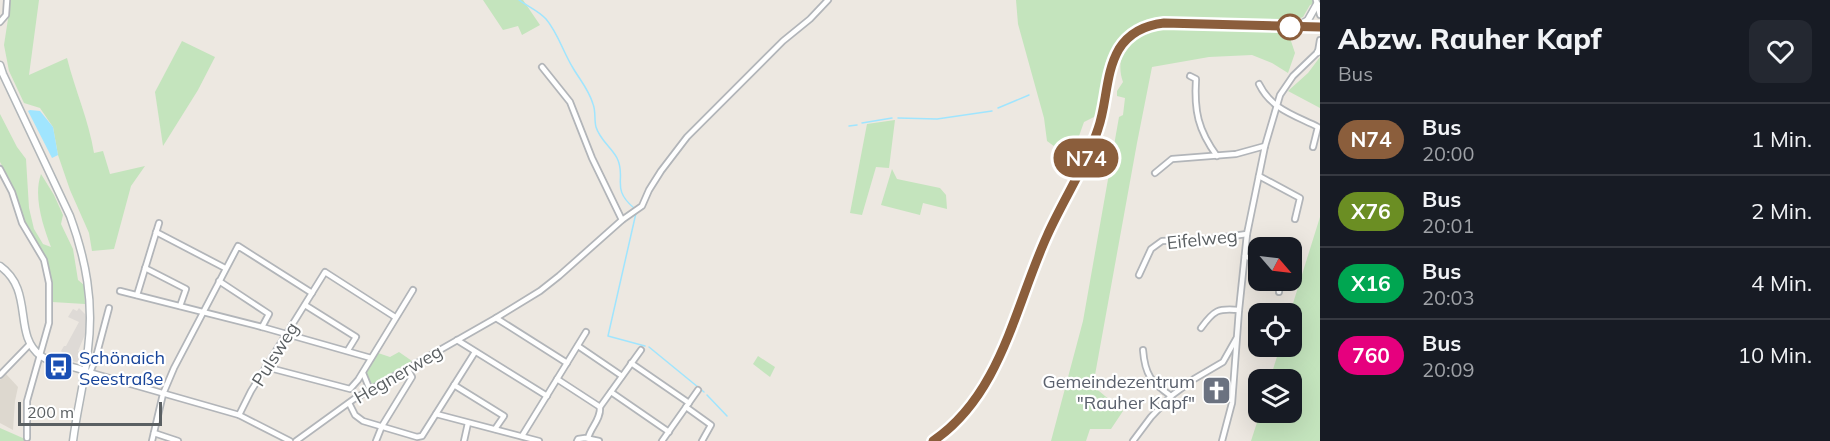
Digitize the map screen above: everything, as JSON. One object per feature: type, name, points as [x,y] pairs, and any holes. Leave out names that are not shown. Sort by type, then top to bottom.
[{"type":"main road","points":[[1298,27],[1308,20],[1318,8]]},
{"type":"main road","points":[[937,440],[964,414],[989,378],[1040,252],[1098,130],[1107,96],[1110,73],[1116,54],[1124,42],[1137,30],[1157,24],[1320,27]]},
{"type":"main road","points":[[0,65],[70,216],[85,266],[90,309],[88,372],[76,415],[74,441]]},
{"type":"main road","points":[[0,267],[9,274],[21,294],[24,323],[30,344],[40,355],[52,361],[88,372]]},
{"type":"street","points":[[0,22],[6,15],[8,0]]},
{"type":"street","name":"Hegnerweg","points":[[296,441],[349,403],[496,318],[540,291],[559,276],[622,220],[642,206],[649,190],[687,137],[783,41],[810,19],[828,0]]},
{"type":"street","points":[[1222,441],[1233,403],[1247,234],[1265,146],[1280,95],[1293,76],[1319,51],[1320,40]]},
{"type":"street","points":[[542,67],[570,102],[592,158],[622,220]]},
{"type":"street","points":[[1190,76],[1196,79],[1195,95],[1199,126],[1217,156]]},
{"type":"street","points":[[1259,84],[1264,96],[1275,106],[1318,128],[1313,147]]},
{"type":"street","points":[[1155,173],[1172,159],[1236,154],[1265,146]]},
{"type":"street","points":[[0,169],[12,192],[22,223],[40,252],[48,275],[49,323],[27,401],[27,438]]},
{"type":"street","points":[[1259,176],[1300,198]]},
{"type":"street","points":[[1295,219],[1304,190]]},
{"type":"street","points":[[137,295],[159,222]]},
{"type":"street","points":[[156,232],[225,268]]},
{"type":"street","name":"Eifelweg","points":[[1139,275],[1151,249],[1162,241],[1210,239],[1247,234]]},
{"type":"street","points":[[152,441],[163,393],[174,368],[238,246],[312,293]]},
{"type":"street","points":[[146,268],[186,290],[180,306]]},
{"type":"street","name":"Pulsweg","points":[[239,415],[251,391],[325,272],[395,317]]},
{"type":"street","points":[[219,281],[269,314],[262,327]]},
{"type":"street","points":[[266,367],[348,389],[353,388],[413,290]]},
{"type":"street","points":[[120,291],[262,327],[371,358]]},
{"type":"street","points":[[305,305],[356,337],[348,350]]},
{"type":"street","points":[[109,308],[96,357],[88,372],[239,415],[290,441]]},
{"type":"street","points":[[1201,328],[1212,314],[1221,308],[1239,310]]},
{"type":"street","points":[[496,318],[567,363]]},
{"type":"street","points":[[522,436],[586,332]]},
{"type":"street","points":[[1133,441],[1171,396],[1223,362],[1238,337]]},
{"type":"street","points":[[457,340],[547,396]]},
{"type":"street","points":[[0,375],[30,344]]},
{"type":"street","points":[[578,346],[622,376]]},
{"type":"street","points":[[588,438],[601,414],[600,407],[641,350]]},
{"type":"street","points":[[1143,350],[1146,371],[1155,385],[1171,396]]},
{"type":"street","points":[[349,403],[355,415],[363,421],[424,438],[436,414],[475,352]]},
{"type":"street","points":[[1223,362],[1235,363]]},
{"type":"street","points":[[631,363],[711,425],[702,441]]},
{"type":"street","points":[[376,441],[382,426],[412,377],[407,369]]},
{"type":"street","points":[[363,372],[370,390]]},
{"type":"street","points":[[557,379],[600,407]]},
{"type":"street","points":[[454,385],[504,416],[495,429]]},
{"type":"street","points":[[662,441],[698,390]]},
{"type":"street","points":[[611,392],[669,432]]},
{"type":"street","points":[[436,414],[539,441]]},
{"type":"street","points":[[464,441],[468,423]]},
{"type":"street","points":[[507,441],[509,433]]},
{"type":"street","points":[[154,434],[178,441]]},
{"type":"street","points":[[577,441],[588,438],[599,441]]},
{"type":"shaded area","points":[[79,308],[87,320],[86,332],[78,351],[82,353],[80,363],[60,358],[63,353],[61,351],[79,322],[68,317],[73,309],[77,311]]},
{"type":"shaded area","points":[[6,374],[18,387],[13,430],[0,423],[0,380]]},
{"type":"green space","points":[[7,0],[39,0],[29,75],[67,58],[94,153],[103,151],[110,174],[145,166],[131,186],[114,249],[92,251],[89,233],[58,155],[53,127],[40,108],[24,103],[9,71],[4,45],[8,19]]},
{"type":"green space","points":[[483,0],[523,0],[540,25],[522,35],[518,26],[503,30]]},
{"type":"green space","points":[[1016,0],[1320,0],[1320,2],[1310,5],[1303,17],[1290,22],[1157,18],[1137,25],[1127,39],[1110,73],[1102,116],[1096,116],[1084,122],[1074,150],[1062,152],[1047,141],[1044,118],[1018,24]]},
{"type":"green space","points":[[1158,26],[1288,32],[1295,53],[1288,73],[1252,55],[1209,57],[1152,67],[1093,386],[1123,411],[1111,429],[1090,429],[1086,441],[1051,441],[1083,321],[1119,117],[1123,115],[1125,98],[1117,96],[1117,91],[1123,82],[1121,63],[1123,54],[1133,40]]},
{"type":"green space","points":[[182,41],[215,57],[198,90],[163,146],[155,92]]},
{"type":"green space","points":[[1320,57],[1320,108],[1288,91],[1308,73]]},
{"type":"green space","points":[[0,114],[26,159],[29,208],[34,229],[43,244],[51,247],[42,220],[39,201],[41,174],[63,215],[61,224],[73,249],[78,280],[84,285],[85,304],[52,302],[49,269],[43,252],[24,222],[15,191],[0,162]]},
{"type":"green space","points":[[895,120],[889,168],[876,167],[862,215],[850,213],[867,124]]},
{"type":"green space","points":[[892,169],[897,179],[940,188],[946,195],[947,209],[923,203],[920,215],[881,205]]},
{"type":"green space","points":[[1320,217],[1320,441],[1251,441],[1257,423],[1302,423],[1302,369],[1273,369],[1277,357],[1302,357],[1302,303],[1293,303],[1297,291],[1302,291],[1302,275]]},
{"type":"green space","points":[[399,352],[412,361],[373,384],[370,383],[366,374],[378,353],[390,357]]},
{"type":"green space","points":[[758,356],[775,367],[770,377],[753,364]]},
{"type":"green space","points":[[0,428],[25,439],[27,441],[0,441]]},
{"type":"water","points":[[28,111],[40,111],[53,127],[58,155],[52,158]]},
{"type":"waterway","points":[[519,0],[550,24],[569,62],[587,90],[594,107],[598,132],[615,154],[620,165],[623,195],[634,208]]},
{"type":"waterway","points":[[998,108],[1029,95]]},
{"type":"waterway","points":[[898,118],[937,119],[992,111]]},
{"type":"waterway","points":[[862,123],[892,118]]},
{"type":"waterway","points":[[849,126],[857,125]]},
{"type":"waterway","points":[[636,213],[608,336],[645,346]]},
{"type":"waterway","points":[[649,347],[704,392]]},
{"type":"waterway","points":[[707,395],[727,416]]},
{"type":"bus line","name":"N74","points":[[933,441],[964,414],[989,378],[1047,234],[1098,130],[1107,96],[1110,73],[1116,54],[1124,42],[1140,29],[1164,23],[1320,27]]},
{"type":"place","name":"Schönaich Seestraße","points":[[58,367]]},
{"type":"place","name":"Gemeindezentrum \"Rauher Kapf\"","points":[[1216,391]]}]
